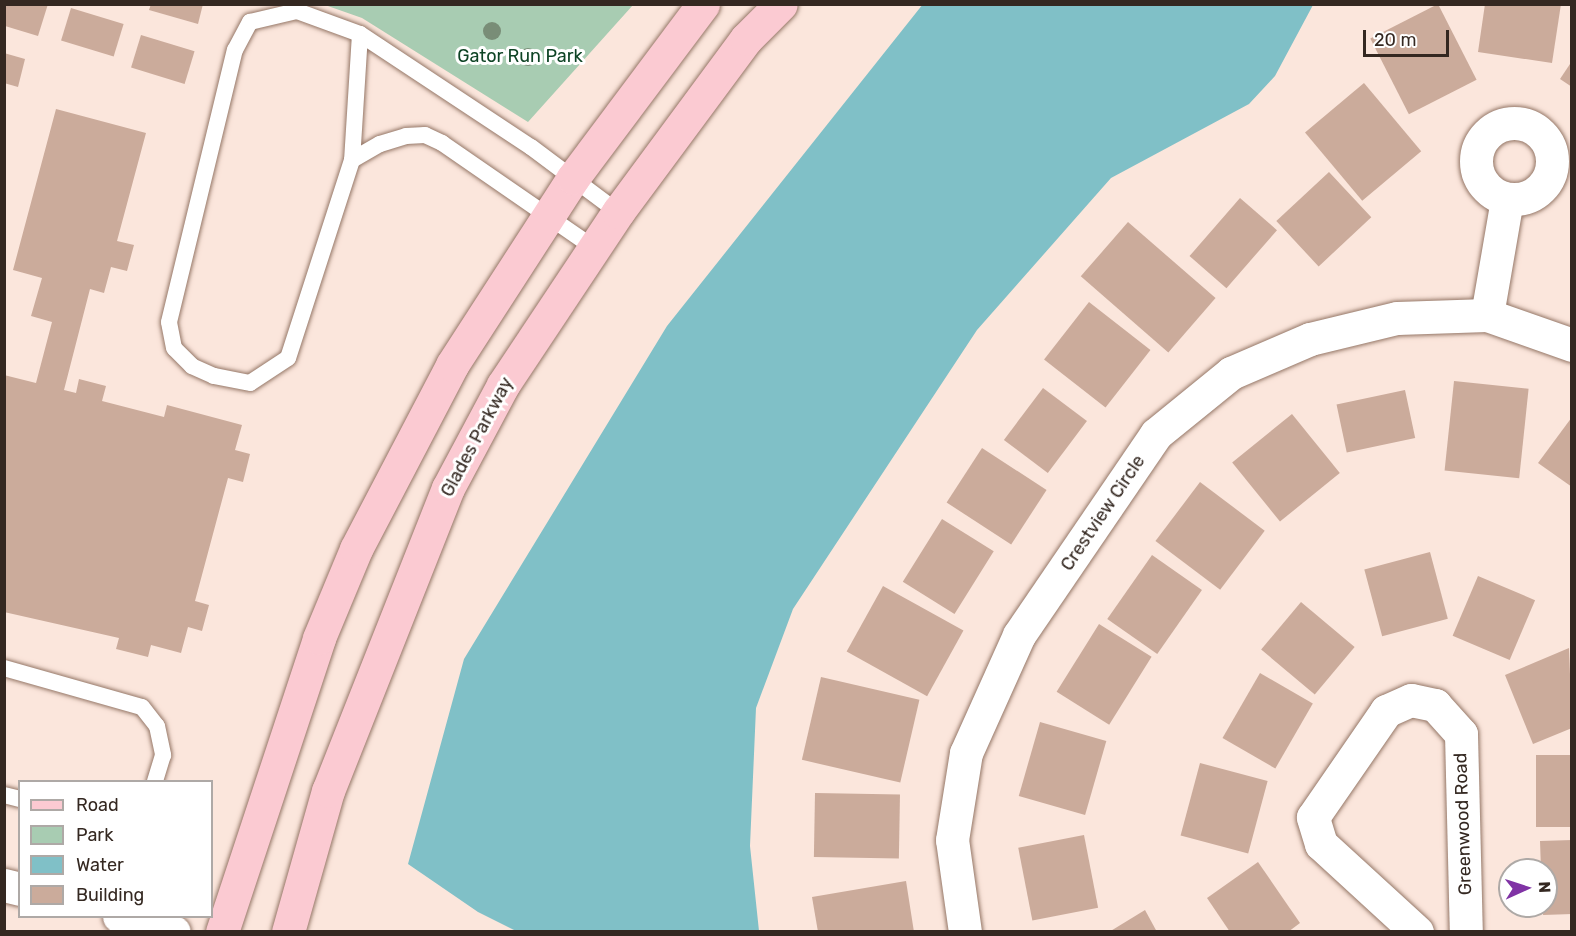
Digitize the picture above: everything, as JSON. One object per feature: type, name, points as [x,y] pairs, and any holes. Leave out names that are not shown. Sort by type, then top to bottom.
[{"type":"main road","points":[[222,932],[319,638],[356,549],[452,365],[573,178],[703,4]]},
{"type":"main road","name":"Glades Parkway","points":[[288,932],[328,791],[448,488],[502,385],[618,212],[746,39],[780,4]]},
{"type":"street","points":[[1487,315],[1508,199]]},
{"type":"street","name":"Crestview Circle","points":[[966,932],[952,840],[966,753],[1019,636],[1156,435],[1231,373],[1310,339],[1397,318],[1487,315],[1572,345]]},
{"type":"street","name":"Greenwood Road","points":[[1417,932],[1321,844],[1313,817],[1386,711],[1411,699],[1435,705],[1461,734],[1466,932]]},
{"type":"street","points":[[126,918],[174,932]]},
{"type":"lane","points":[[360,34],[352,160],[288,358],[250,383],[214,376],[192,366],[174,348],[169,322],[234,50],[250,22],[272,14],[297,11],[360,34],[573,178],[618,212]]},
{"type":"lane","points":[[352,160],[380,144],[406,136],[425,135],[548,215],[594,248]]},
{"type":"lane","points":[[4,668],[142,707],[156,726],[163,755],[156,780]]},
{"type":"green space","name":"Gator Run Park","points":[[325,5],[633,5],[528,122],[362,18]]},
{"type":"water","points":[[923,4],[1313,5],[1275,76],[1249,104],[1111,178],[977,330],[793,609],[756,708],[750,846],[759,931],[516,931],[478,912],[408,864],[464,659],[667,326]]},
{"type":"building","points":[[5,4],[48,4],[38,36],[5,26]]},
{"type":"building","points":[[151,4],[203,4],[198,24],[149,10]]},
{"type":"building","points":[[1438,4],[1477,80],[1409,114],[1370,39]]},
{"type":"building","points":[[1485,4],[1561,4],[1552,63],[1478,52]]},
{"type":"building","points":[[71,8],[124,24],[114,57],[61,41]]},
{"type":"building","points":[[141,35],[195,51],[185,84],[131,68]]},
{"type":"building","points":[[4,53],[25,59],[18,87],[4,83]]},
{"type":"building","points":[[1572,61],[1572,87],[1560,79]]},
{"type":"building","points":[[1364,83],[1421,151],[1362,201],[1305,132]]},
{"type":"building","points":[[56,109],[146,133],[117,241],[134,245],[127,271],[111,267],[104,293],[90,289],[64,390],[76,393],[79,379],[106,386],[102,401],[164,417],[167,405],[242,425],[235,450],[250,454],[243,482],[228,478],[195,601],[209,605],[202,631],[188,627],[181,653],[151,645],[148,657],[116,649],[119,638],[4,612],[4,375],[36,383],[52,322],[31,316],[42,278],[13,270]]},
{"type":"building","points":[[1329,172],[1371,217],[1319,266],[1276,221]]},
{"type":"building","points":[[1240,198],[1277,230],[1226,288],[1189,256]]},
{"type":"building","points":[[1128,222],[1216,298],[1168,352],[1081,276]]},
{"type":"building","points":[[1089,302],[1150,350],[1106,408],[1044,360]]},
{"type":"building","points":[[1454,381],[1529,389],[1519,478],[1445,471]]},
{"type":"building","points":[[1043,388],[1087,421],[1048,473],[1004,440]]},
{"type":"building","points":[[1405,390],[1415,438],[1347,452],[1337,405]]},
{"type":"building","points":[[1292,414],[1340,473],[1280,522],[1232,462]]},
{"type":"building","points":[[1572,417],[1572,487],[1538,463]]},
{"type":"building","points":[[982,448],[1047,490],[1011,544],[947,503]]},
{"type":"building","points":[[1200,482],[1265,531],[1220,590],[1155,541]]},
{"type":"building","points":[[942,519],[994,551],[955,614],[903,582]]},
{"type":"building","points":[[1430,552],[1448,619],[1382,636],[1364,570]]},
{"type":"building","points":[[1152,555],[1202,590],[1157,654],[1107,619]]},
{"type":"building","points":[[1478,576],[1535,600],[1510,660],[1453,636]]},
{"type":"building","points":[[883,586],[963,631],[927,696],[847,652]]},
{"type":"building","points":[[1301,602],[1355,647],[1315,694],[1261,649]]},
{"type":"building","points":[[1099,624],[1152,657],[1109,725],[1057,692]]},
{"type":"building","points":[[1569,648],[1572,728],[1533,744],[1505,675]]},
{"type":"building","points":[[1260,673],[1313,704],[1275,768],[1222,738]]},
{"type":"building","points":[[821,677],[919,700],[900,783],[802,760]]},
{"type":"building","points":[[1040,722],[1106,741],[1085,815],[1019,796]]},
{"type":"building","points":[[1536,755],[1572,755],[1572,827],[1536,827]]},
{"type":"building","points":[[1200,763],[1268,781],[1248,854],[1181,835]]},
{"type":"building","points":[[815,793],[900,794],[899,858],[814,857]]},
{"type":"building","points":[[1084,835],[1098,908],[1032,920],[1018,848]]},
{"type":"building","points":[[1572,840],[1572,914],[1558,914],[1558,858],[1541,858],[1540,841]]},
{"type":"building","points":[[1258,862],[1300,923],[1288,932],[1230,932],[1207,898]]},
{"type":"building","points":[[906,881],[914,932],[818,932],[812,897]]},
{"type":"building","points":[[1145,910],[1157,932],[1109,932]]}]
